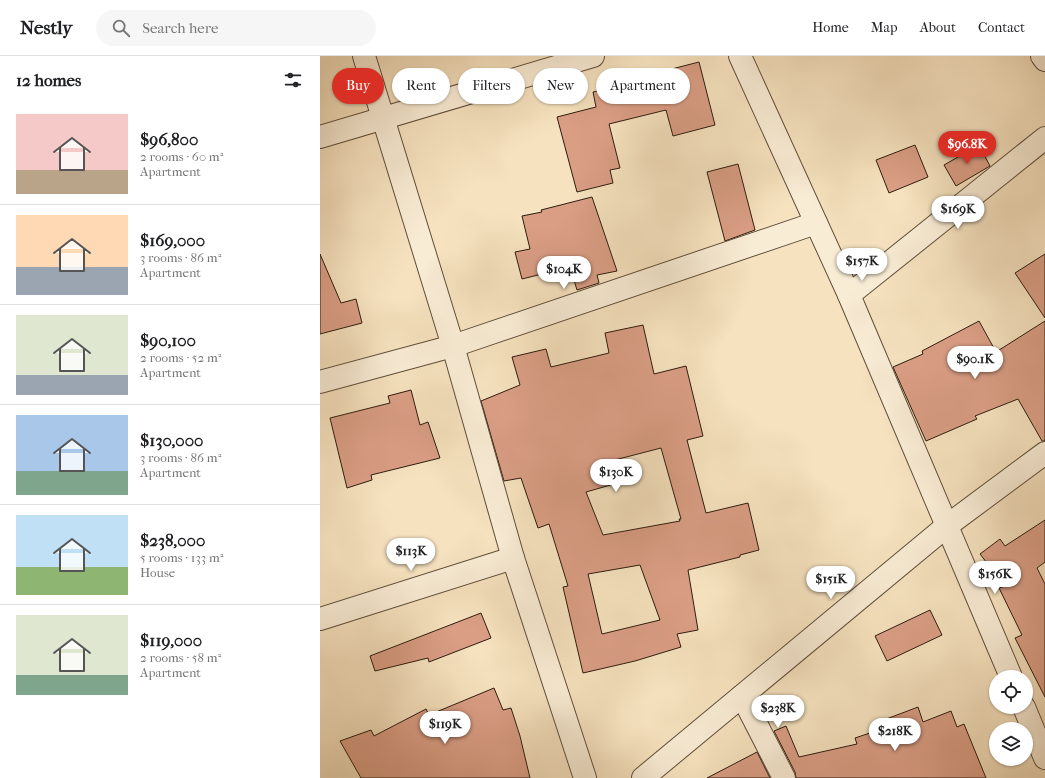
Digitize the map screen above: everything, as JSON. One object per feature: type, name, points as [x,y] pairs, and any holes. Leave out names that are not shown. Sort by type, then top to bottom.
[{"type":"street","points":[[364,56],[382,119],[453,346],[513,558],[585,778]]},
{"type":"street","points":[[320,136],[593,56]]},
{"type":"street","points":[[1042,56],[1045,60]]},
{"type":"street","points":[[746,58],[816,223],[849,295],[948,525],[1008,670]]},
{"type":"street","points":[[849,295],[1045,138]]},
{"type":"street","points":[[320,382],[453,346],[816,223]]},
{"type":"street","points":[[643,778],[948,525],[1045,453]]},
{"type":"street","points":[[320,619],[513,558]]},
{"type":"street","points":[[742,696],[784,778]]},
{"type":"street","points":[[1027,714],[1045,758]]},
{"type":"building","points":[[699,62],[715,125],[673,136],[666,110],[609,124],[620,168],[610,170],[613,183],[577,192],[557,117],[596,107],[593,92],[596,91],[596,104],[690,104],[690,68],[676,68]]},
{"type":"building","points":[[915,145],[928,177],[889,193],[876,160]]},
{"type":"building","points":[[979,145],[990,166],[956,186],[944,165]]},
{"type":"building","points":[[738,164],[755,230],[725,241],[707,172]]},
{"type":"building","points":[[592,197],[617,271],[597,275],[599,283],[577,290],[570,267],[522,279],[515,252],[530,249],[522,216],[542,212],[541,210]]},
{"type":"building","points":[[320,254],[341,303],[356,299],[362,323],[320,334]]},
{"type":"building","points":[[1045,254],[1045,318],[1015,273]]},
{"type":"building","points":[[979,321],[996,352],[1045,321],[1045,441],[1042,441],[1018,399],[975,416],[977,419],[926,441],[893,367],[923,354],[922,351]]},
{"type":"building","points":[[643,325],[654,374],[686,366],[703,436],[687,440],[706,513],[748,503],[759,550],[740,555],[740,557],[688,570],[698,630],[677,634],[681,647],[635,661],[583,673],[563,587],[568,586],[549,524],[538,528],[521,478],[504,481],[481,401],[520,385],[512,357],[546,349],[551,367],[609,353],[605,333]],"holes":[[[661,448],[681,519],[679,519],[680,521],[603,535],[586,492],[614,484],[607,462]],[[640,565],[660,620],[602,634],[588,574]]]},
{"type":"building","points":[[411,390],[420,425],[428,422],[440,458],[371,475],[372,480],[347,488],[330,418],[390,403],[388,396]]},
{"type":"building","points":[[1045,520],[1045,562],[1037,568],[1045,584],[1045,697],[1033,673],[1033,670],[1031,670],[1015,638],[1022,635],[999,588],[1005,586],[980,554],[1000,539],[1005,546]]},
{"type":"building","points":[[930,610],[942,635],[887,661],[875,636]]},
{"type":"building","points":[[481,613],[491,638],[429,662],[428,658],[375,671],[370,656]]},
{"type":"building","points":[[494,688],[503,710],[511,708],[520,736],[530,778],[361,778],[340,741],[371,730],[374,736],[426,709],[429,715]]},
{"type":"building","points":[[918,707],[923,722],[951,711],[957,727],[964,724],[986,778],[796,778],[795,772],[774,731],[786,726],[799,757],[857,744],[855,738],[879,730],[876,723]]},
{"type":"building","points":[[757,752],[770,778],[707,778]]}]
